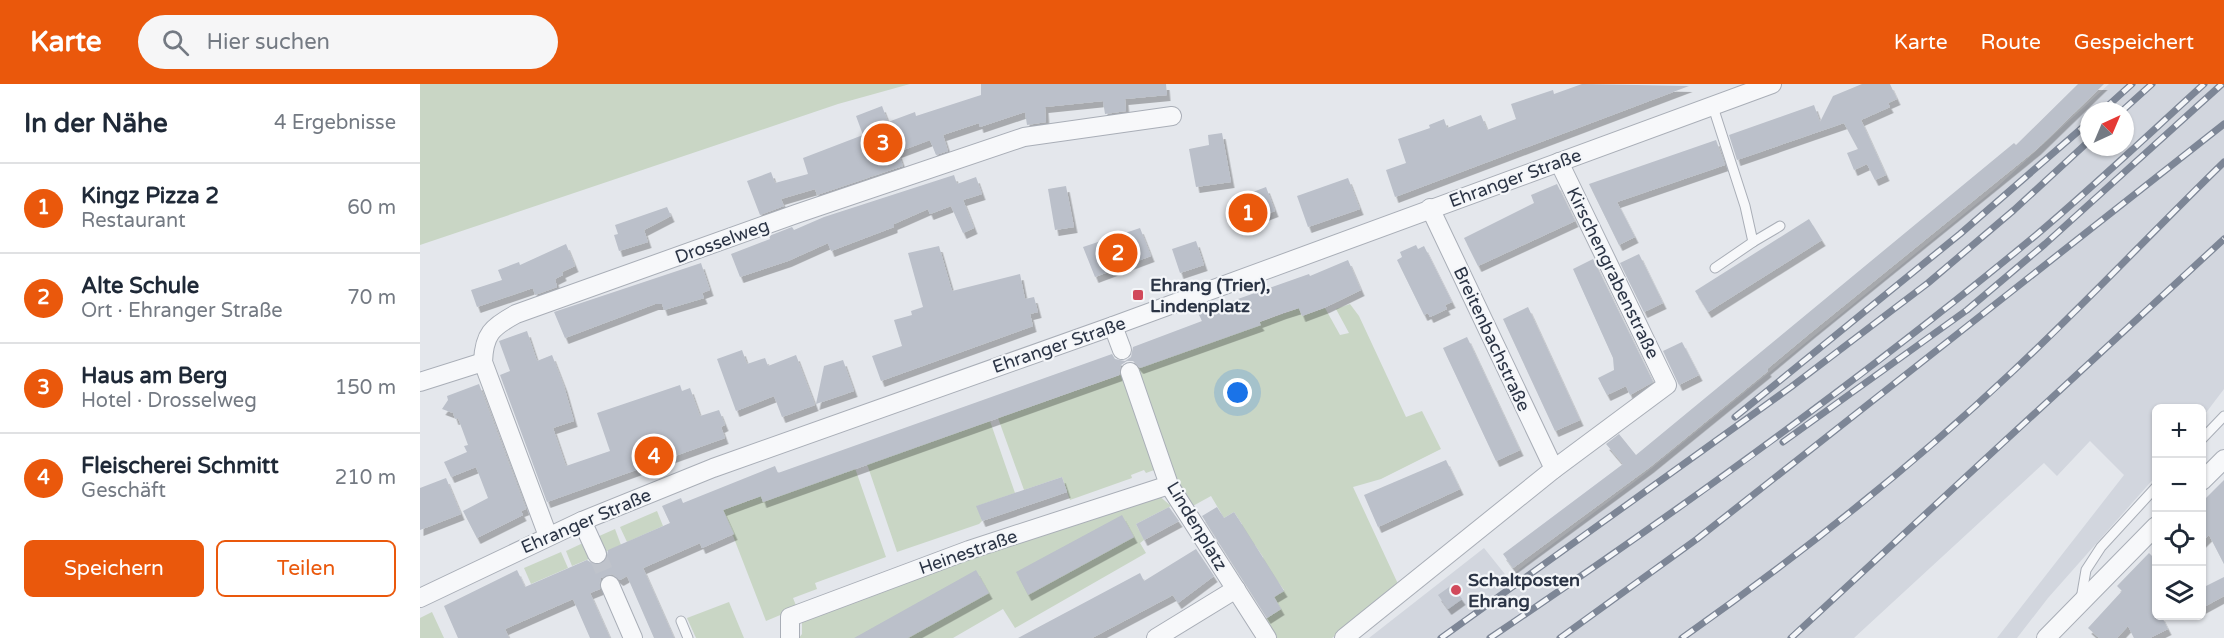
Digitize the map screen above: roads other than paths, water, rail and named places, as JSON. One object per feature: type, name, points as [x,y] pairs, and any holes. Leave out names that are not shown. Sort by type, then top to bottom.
[{"type":"street","name":"Ehranger Straße","points":[[420,598],[548,536],[712,468],[1113,326],[1772,84]]},
{"type":"street","name":"Drosselweg","points":[[483,363],[484,348],[495,325],[550,302],[1024,137],[1172,116]]},
{"type":"street","name":"Kirschengrabenstraße","points":[[1554,469],[1667,385],[1559,162]]},
{"type":"street","name":"Breitenbachstraße","points":[[1430,208],[1554,469]]},
{"type":"street","points":[[1113,326],[1122,350]]},
{"type":"street","points":[[420,382],[483,363],[548,536]]},
{"type":"street","name":"Lindenplatz","points":[[1130,372],[1169,485],[1267,638]]},
{"type":"street","points":[[2206,477],[2224,459]]},
{"type":"street","points":[[1344,638],[1554,469]]},
{"type":"street","name":"Heinestraße","points":[[790,638],[790,617],[969,550],[1169,485]]},
{"type":"street","points":[[582,521],[597,554]]},
{"type":"street","points":[[2046,638],[2080,601],[2152,531]]},
{"type":"street","points":[[610,585],[633,638]]},
{"type":"street","points":[[1156,638],[1236,589]]},
{"type":"lane","points":[[1713,107],[1740,186],[1753,242]]},
{"type":"lane","points":[[1715,268],[1780,226]]},
{"type":"lane","points":[[2206,435],[2224,416]]},
{"type":"lane","points":[[2080,601],[2086,570],[2101,547],[2152,492]]},
{"type":"lane","points":[[681,621],[688,638]]},
{"type":"tunnel","points":[[597,554],[610,585]]},
{"type":"railway","points":[[2112,102],[2132,84]]},
{"type":"railway","points":[[2132,102],[2152,84]]},
{"type":"railway","points":[[1490,638],[1699,493],[1903,342],[2035,236],[2204,84]]},
{"type":"railway","points":[[1783,442],[1967,310],[2045,244],[2222,84]]},
{"type":"railway","points":[[1560,638],[1697,539],[2224,124]]},
{"type":"railway","points":[[1735,417],[1960,234],[2080,130]]},
{"type":"railway","points":[[1441,638],[1791,387],[1928,283],[2014,210],[2080,149]]},
{"type":"railway","points":[[1682,638],[1851,511],[1972,409],[2038,347],[2224,162]]},
{"type":"railway","points":[[1791,638],[2224,239]]},
{"type":"place","name":"Haus am Berg","points":[[883,143]]},
{"type":"place","name":"Kingz Pizza 2","points":[[1248,213]]},
{"type":"place","name":"Alte Schule","points":[[1118,253]]},
{"type":"place","name":"Ehrang (Trier), Lindenplatz","points":[[1138,295]]},
{"type":"place","name":"Fleischerei Schmitt","points":[[654,456]]},
{"type":"place","name":"Schaltposten Ehrang","points":[[1456,590]]}]
